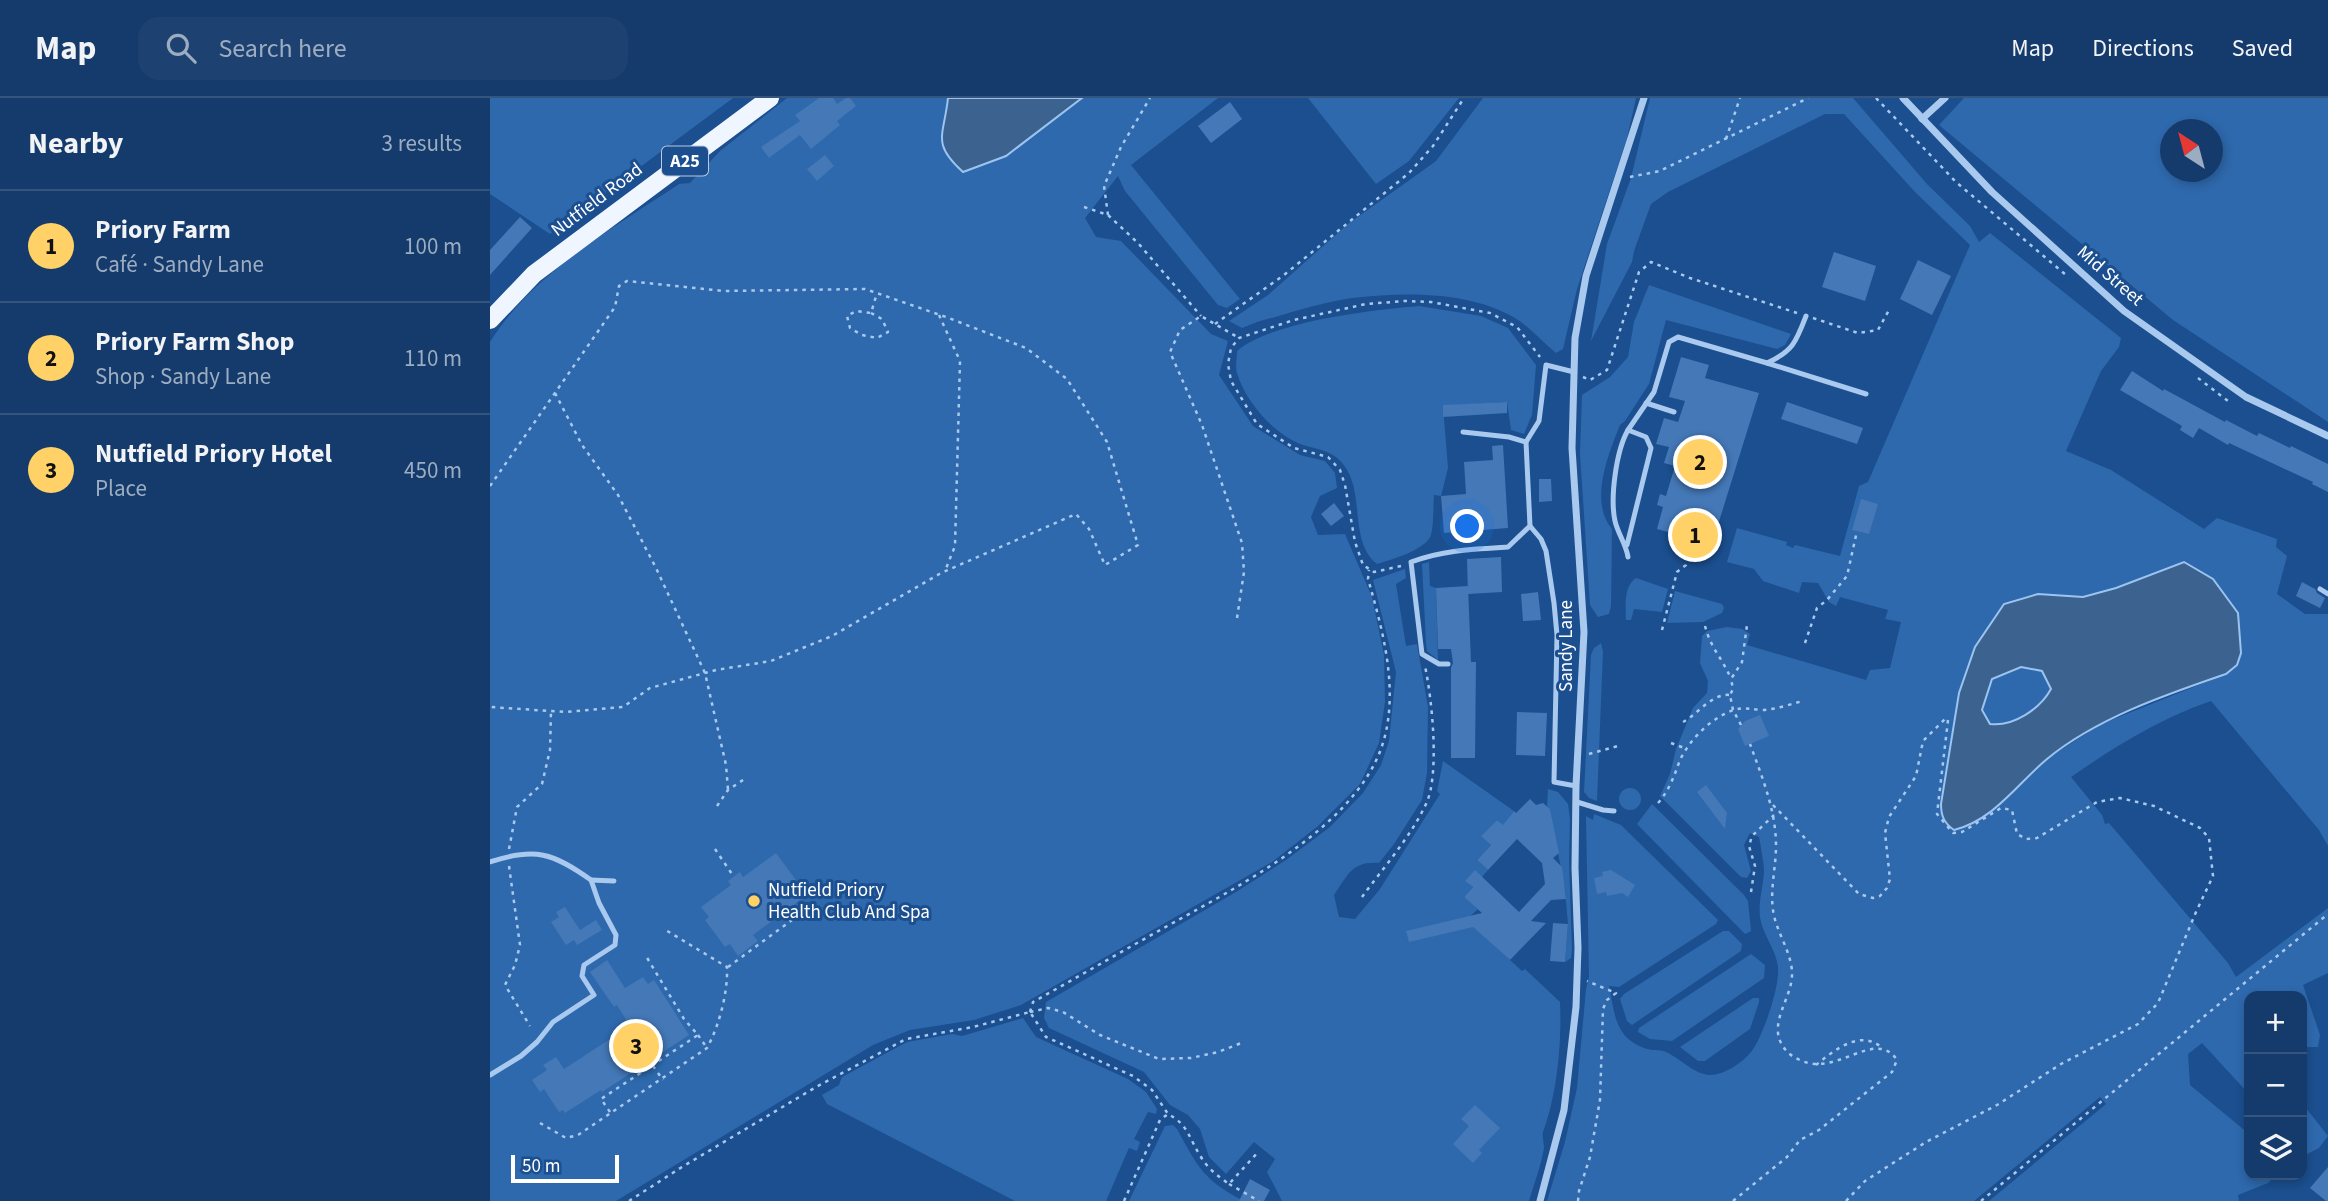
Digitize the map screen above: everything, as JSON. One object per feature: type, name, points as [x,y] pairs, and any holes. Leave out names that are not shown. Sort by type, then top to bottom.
[{"type":"main road","name":"Nutfield Road","points":[[490,320],[534,274],[769,98]]},
{"type":"street","name":"Sandy Lane","points":[[1540,1201],[1564,1110],[1577,981],[1576,786],[1584,632],[1572,448],[1575,338],[1586,276],[1644,98]]},
{"type":"street","name":"Mid Street","points":[[1903,98],[1992,192],[2124,311],[2246,397],[2328,436]]},
{"type":"street","points":[[1922,119],[1945,98]]},
{"type":"lane","points":[[1767,363],[1786,355],[1796,343],[1806,316]]},
{"type":"lane","points":[[1627,545],[1615,523],[1613,496],[1622,440],[1654,392],[1669,342],[1678,337],[1866,394]]},
{"type":"lane","points":[[1574,372],[1546,365],[1539,421],[1526,442],[1530,526],[1541,539],[1546,551],[1557,635],[1554,782],[1576,786]]},
{"type":"lane","points":[[1646,403],[1674,412]]},
{"type":"lane","points":[[1628,430],[1646,437],[1651,448],[1627,545],[1628,557]]},
{"type":"lane","points":[[1463,432],[1509,437],[1526,442]]},
{"type":"lane","points":[[1448,664],[1439,664],[1422,653],[1411,562],[1457,549],[1508,547],[1530,526]]},
{"type":"lane","points":[[2320,589],[2328,594]]},
{"type":"lane","points":[[1577,802],[1614,811]]},
{"type":"lane","points":[[490,862],[528,852],[552,857],[591,880],[614,881]]},
{"type":"lane","points":[[490,1075],[521,1056],[553,1022],[594,995],[582,976],[584,965],[615,945],[616,935],[599,903],[591,880]]},
{"type":"path","points":[[1108,215],[1104,186],[1121,147],[1150,98]]},
{"type":"path","points":[[1215,324],[1284,275],[1409,173],[1433,146],[1464,98]]},
{"type":"path","points":[[1726,139],[1740,98]]},
{"type":"path","points":[[1618,180],[1660,172],[1808,98]]},
{"type":"path","points":[[1084,207],[1108,215],[1138,243],[1201,316],[1240,338]]},
{"type":"path","points":[[1574,372],[1590,380],[1607,370],[1639,272],[1651,262],[1690,278],[1858,332],[1878,330],[1889,310]]},
{"type":"path","points":[[490,486],[615,307],[619,286],[627,281],[724,291],[865,289],[1026,348],[1067,379],[1107,442],[1138,545],[1105,565],[1089,529],[1076,514],[945,571],[832,636],[771,661],[705,673],[650,688],[623,707],[566,712],[490,707]]},
{"type":"path","points":[[870,313],[877,293]]},
{"type":"path","points":[[1411,562],[1374,572],[1363,565],[1355,542],[1340,470],[1328,457],[1294,448],[1257,424],[1231,381],[1228,364],[1231,348],[1240,338],[1261,329],[1336,309],[1405,301],[1431,302],[1490,313],[1517,327],[1546,365]]},
{"type":"path","points":[[856,311],[870,313],[882,319],[887,332],[877,338],[862,335],[850,328],[847,316],[856,311]]},
{"type":"path","points":[[938,314],[960,360],[955,546],[945,571]]},
{"type":"path","points":[[1201,316],[1180,330],[1170,352],[1202,425],[1242,543],[1244,572],[1237,618]]},
{"type":"path","points":[[555,392],[582,444],[618,495],[705,673],[726,765],[728,790]]},
{"type":"path","points":[[1805,643],[1817,608],[1847,576],[1857,531]]},
{"type":"path","points":[[1662,630],[1677,572],[1686,565],[1690,549],[1680,546],[1681,540],[1676,538],[1677,534]]},
{"type":"path","points":[[1259,1201],[1212,1172],[1180,1120],[1168,1114],[1152,1090],[1133,1076],[1046,1037],[1030,1012],[1032,1002],[1259,872],[1334,817],[1360,789],[1383,744],[1389,704],[1386,647],[1368,579],[1369,569]]},
{"type":"path","points":[[1731,679],[1742,662],[1747,625]]},
{"type":"path","points":[[1705,626],[1710,643],[1725,664],[1731,679],[1733,710],[1741,725]]},
{"type":"path","points":[[1362,897],[1426,804],[1432,787],[1431,696],[1422,653]]},
{"type":"path","points":[[1683,722],[1706,704],[1725,694],[1730,695]]},
{"type":"path","points":[[1658,803],[1671,788],[1692,740],[1713,721],[1733,710],[1763,710],[1803,701]]},
{"type":"path","points":[[530,1026],[505,985],[515,965],[520,945],[508,856],[517,807],[542,783],[550,750],[551,711]]},
{"type":"path","points":[[1771,802],[1859,894],[1873,898],[1880,896],[1890,879],[1885,833],[1889,817],[1916,776],[1923,741],[1946,718],[1948,720],[1937,814],[1953,833],[1962,832],[2001,808],[2012,810],[2017,834],[2026,839],[2037,838],[2097,802],[2120,798],[2154,806],[2200,828],[2209,838],[2213,876],[2158,1003],[2138,1024],[2061,1064],[1997,1105],[1926,1142],[1866,1181],[1846,1201]]},
{"type":"path","points":[[1671,743],[1687,749]]},
{"type":"path","points":[[1749,744],[1774,815],[1776,845],[1773,910],[1792,975],[1777,1033],[1781,1045],[1792,1057],[1816,1065],[1834,1063],[1864,1051],[1882,1048]]},
{"type":"path","points":[[1579,756],[1598,754],[1618,746]]},
{"type":"path","points":[[717,806],[728,790],[746,778]]},
{"type":"path","points":[[1751,892],[1755,866],[1749,846],[1752,836],[1774,815]]},
{"type":"path","points":[[715,849],[734,877]]},
{"type":"path","points":[[727,967],[807,909]]},
{"type":"path","points":[[1981,1201],[2328,914]]},
{"type":"path","points":[[664,929],[727,967]]},
{"type":"path","points":[[646,956],[684,1019],[708,1048]]},
{"type":"path","points":[[540,1123],[566,1138],[578,1135],[708,1048],[718,1027],[728,979],[727,967]]},
{"type":"path","points":[[1577,981],[1588,981],[1616,993],[1607,1000],[1603,1009],[1600,1100],[1578,1201]]},
{"type":"path","points":[[629,1201],[805,1094],[906,1039],[972,1027],[1048,1008],[1063,1012],[1100,1035],[1159,1059],[1191,1058],[1244,1042]]},
{"type":"path","points":[[611,1114],[601,1099],[698,1035]]},
{"type":"path","points":[[1732,1201],[1787,1157],[1800,1140],[1819,1130],[1892,1072],[1897,1060],[1891,1052],[1869,1040],[1856,1041],[1832,1052],[1816,1065]]},
{"type":"path","points":[[652,1065],[663,1080]]},
{"type":"path","points":[[1124,1201],[1160,1120],[1168,1114]]},
{"type":"path","points":[[1229,1184],[1259,1151]]},
{"type":"shaded area","points":[[490,98],[733,98],[550,234],[490,194]]},
{"type":"shaded area","points":[[787,98],[1218,98],[1131,165],[1240,299],[1227,308],[1218,305],[1125,191],[1118,176],[1085,218],[1096,237],[1121,241],[1211,334],[1228,341],[1219,375],[1253,426],[1300,455],[1325,461],[1335,473],[1337,488],[1320,496],[1311,517],[1318,535],[1345,534],[1372,597],[1384,655],[1385,702],[1379,743],[1360,784],[1318,826],[1272,862],[1021,1005],[974,1020],[910,1030],[873,1045],[616,1201],[490,1201],[490,342],[508,317],[551,273],[601,235],[679,184],[690,183],[720,151]]},
{"type":"shaded area","points":[[948,98],[1082,98],[1006,156],[963,172],[943,146]]},
{"type":"shaded area","points":[[1308,98],[1459,98],[1409,161],[1376,184]]},
{"type":"shaded area","points":[[1483,98],[1636,98],[1627,138],[1577,289],[1563,349],[1556,353],[1515,318],[1498,309],[1440,296],[1381,295],[1336,301],[1242,328],[1229,321],[1268,295],[1348,224],[1436,161]]},
{"type":"shaded area","points":[[1650,98],[1853,98],[1927,184],[1970,226],[1979,242],[1990,233],[2121,338],[2119,347],[2101,371],[2066,451],[2111,470],[2204,529],[2217,518],[2277,539],[2276,547],[2287,556],[2277,594],[2305,614],[2328,614],[2328,846],[2319,830],[2211,701],[2138,734],[2071,777],[2102,815],[2105,824],[2109,823],[2228,963],[2236,977],[2328,908],[2328,973],[2303,985],[2305,991],[2244,991],[2244,1089],[2202,1043],[2188,1054],[2190,1085],[2244,1130],[2244,1180],[2271,1180],[2268,1183],[2238,1195],[2239,1201],[1989,1201],[2106,1104],[2100,1097],[1974,1201],[1547,1201],[1565,1142],[1577,1088],[1589,977],[1586,816],[1593,820],[1594,814],[1621,825],[1718,920],[1716,924],[1619,987],[1609,986],[1615,1015],[1622,1032],[1636,1044],[1666,1052],[1693,1069],[1710,1075],[1727,1071],[1743,1060],[1761,1035],[1770,1011],[1778,967],[1760,917],[1764,869],[1759,837],[1750,833],[1744,845],[1751,871],[1747,878],[1741,877],[1660,796],[1693,708],[1707,693],[1708,681],[1700,663],[1702,636],[1707,631],[1727,627],[1742,629],[1750,634],[1747,645],[1866,680],[1870,670],[1890,668],[1901,622],[1885,619],[1888,610],[1840,597],[1836,606],[1829,602],[1818,583],[1802,582],[1799,593],[1763,581],[1754,569],[1727,562],[1737,528],[1787,542],[1786,545],[1793,548],[1795,545],[1840,556],[1859,486],[1868,482],[1970,245],[1915,192],[1844,114],[1825,114],[1668,192],[1651,204],[1632,262],[1591,341],[1607,244],[1631,178]],"holes":[[[2116,588],[2226,674],[2099,725],[2047,759],[2002,803],[1941,804],[2005,604],[2038,594],[2083,597]]]},
{"type":"shaded area","points":[[1964,98],[2328,98],[2328,422],[2173,320],[1939,125]]},
{"type":"shaded area","points":[[1649,285],[1791,334],[1785,345],[1777,349],[1666,320],[1649,384],[1620,425],[1606,464],[1601,492],[1605,518],[1612,529],[1611,606],[1609,614],[1598,617],[1590,605],[1580,454],[1582,395],[1610,377],[1628,357],[1634,322]]},
{"type":"shaded area","points":[[1419,306],[1481,316],[1508,328],[1536,365],[1532,415],[1524,434],[1511,430],[1507,402],[1443,406],[1448,468],[1441,496],[1434,495],[1431,535],[1415,550],[1377,564],[1363,543],[1354,488],[1343,464],[1329,453],[1290,439],[1261,415],[1246,394],[1236,371],[1237,351],[1274,332],[1298,325],[1350,314]]},
{"type":"shaded area","points":[[1429,562],[1430,586],[1436,588],[1438,660],[1427,651],[1426,643],[1422,564]]},
{"type":"shaded area","points":[[2184,562],[2213,579],[2238,613],[2241,653],[2237,665],[2226,674],[2156,699],[2087,731],[2047,759],[1993,810],[1954,830],[1944,819],[1941,804],[1959,693],[1975,647],[2004,604],[2038,594],[2083,597],[2116,588]],"holes":[[[2021,667],[2042,671],[2051,689],[2040,703],[2017,720],[1990,724],[1982,710],[1992,679]]]},
{"type":"shaded area","points":[[1405,569],[1406,578],[1396,584],[1406,646],[1417,644],[1428,707],[1427,773],[1422,800],[1379,863],[1357,867],[1334,895],[1339,917],[1355,919],[1380,889],[1440,794],[1437,791],[1443,761],[1514,811],[1510,816],[1515,820],[1507,829],[1497,820],[1482,835],[1491,845],[1477,860],[1488,870],[1481,878],[1466,881],[1473,887],[1464,897],[1478,909],[1466,920],[1560,1002],[1555,1085],[1543,1132],[1543,1155],[1529,1201],[1282,1201],[1267,1172],[1275,1159],[1254,1142],[1226,1174],[1209,1157],[1200,1129],[1188,1115],[1170,1105],[1144,1072],[1049,1028],[1044,1018],[1046,1002],[1286,860],[1330,827],[1363,793],[1381,765],[1389,741],[1396,672],[1373,580]]},
{"type":"shaded area","points":[[1636,578],[1668,589],[1662,612],[1634,609],[1631,620],[1626,620],[1627,592]]},
{"type":"shaded area","points":[[1675,591],[1722,604],[1722,613],[1703,622],[1667,623]]},
{"type":"shaded area","points":[[1601,643],[1603,651],[1597,801],[1584,792],[1591,655],[1594,648]]},
{"type":"shaded area","points":[[2021,667],[2042,671],[2051,689],[2040,703],[2025,715],[2008,722],[1990,724],[1981,710],[1992,679]]},
{"type":"shaded area","points":[[1630,788],[1638,791],[1641,799],[1638,807],[1630,810],[1622,807],[1619,799],[1622,791]]},
{"type":"shaded area","points":[[1548,789],[1558,792],[1568,804],[1570,819],[1572,950],[1571,958],[1565,962],[1568,924],[1565,890],[1547,806]]},
{"type":"shaded area","points":[[1652,804],[1744,895],[1748,901],[1751,931],[1745,934],[1637,824]]},
{"type":"shaded area","points":[[1723,931],[1729,931],[1742,944],[1741,951],[1632,1025],[1627,1021],[1620,999],[1624,994]]},
{"type":"shaded area","points":[[1751,954],[1765,965],[1764,978],[1672,1041],[1650,1039],[1638,1032],[1639,1028]]},
{"type":"shaded area","points":[[2307,997],[2320,1035],[2318,1047],[2307,1047]]},
{"type":"shaded area","points":[[1753,998],[1759,998],[1759,1002],[1750,1029],[1705,1061],[1698,1061],[1680,1047]]},
{"type":"shaded area","points":[[1023,1018],[1036,1037],[1128,1079],[1146,1092],[1157,1109],[1156,1114],[1148,1112],[1134,1139],[1140,1142],[1137,1151],[1129,1148],[1106,1201],[1015,1201],[827,1104],[822,1095],[839,1085],[842,1077],[907,1042],[952,1034],[962,1036]]},
{"type":"shaded area","points":[[2307,1109],[2328,1136],[2319,1148],[2307,1154]]},
{"type":"shaded area","points":[[1173,1125],[1210,1179],[1244,1201],[1129,1201],[1165,1126]]},
{"type":"building","points":[[819,98],[833,98],[837,104],[850,98],[856,106],[837,121],[840,125],[811,149],[800,135],[769,158],[761,147],[800,121],[795,115]]},
{"type":"building","points":[[1230,102],[1242,119],[1211,143],[1198,126]]},
{"type":"building","points":[[825,155],[834,166],[817,181],[807,169]]},
{"type":"building","points":[[520,217],[532,228],[490,275],[490,250]]},
{"type":"building","points":[[1834,252],[1876,266],[1865,301],[1822,287]]},
{"type":"building","points":[[1918,260],[1951,276],[1932,315],[1900,299]]},
{"type":"building","points":[[1681,357],[1709,365],[1705,378],[1759,393],[1712,544],[1657,529],[1663,507],[1657,505],[1660,494],[1666,496],[1675,466],[1664,463],[1669,447],[1656,444],[1664,418],[1678,422],[1685,401],[1669,397]]},
{"type":"building","points":[[2132,371],[2163,391],[2164,389],[2225,422],[2226,420],[2257,436],[2259,433],[2290,448],[2291,446],[2328,464],[2328,492],[2312,484],[2313,482],[2229,443],[2228,445],[2199,428],[2193,438],[2180,430],[2182,426],[2120,390]]},
{"type":"building","points":[[1507,402],[1507,413],[1443,417],[1443,405]]},
{"type":"building","points":[[1787,402],[1863,428],[1857,444],[1781,419]]},
{"type":"building","points":[[1503,445],[1508,528],[1444,533],[1441,496],[1466,494],[1464,462],[1493,460],[1492,446]]},
{"type":"building","points":[[1539,479],[1551,479],[1552,501],[1539,502]]},
{"type":"building","points":[[1861,499],[1878,504],[1869,534],[1852,530]]},
{"type":"building","points":[[1334,503],[1344,516],[1331,526],[1321,514]]},
{"type":"building","points":[[1501,557],[1502,592],[1468,594],[1467,559]]},
{"type":"building","points":[[2302,582],[2325,598],[2320,608],[2296,596]]},
{"type":"building","points":[[1468,586],[1471,662],[1476,662],[1475,758],[1451,758],[1453,663],[1451,649],[1438,649],[1436,588]]},
{"type":"building","points":[[1538,592],[1541,620],[1523,621],[1521,594]]},
{"type":"building","points":[[1517,712],[1547,713],[1545,756],[1516,755]]},
{"type":"building","points":[[1760,715],[1769,736],[1745,746],[1738,729],[1745,721]]},
{"type":"building","points":[[1706,785],[1727,813],[1725,829],[1697,792]]},
{"type":"building","points":[[1530,799],[1536,805],[1543,803],[1550,809],[1559,853],[1553,858],[1562,867],[1566,899],[1551,900],[1531,921],[1546,923],[1510,960],[1473,927],[1409,942],[1406,931],[1482,913],[1464,897],[1473,887],[1465,881],[1475,870],[1519,912],[1545,884],[1542,863],[1517,839],[1488,870],[1477,860],[1491,845],[1481,836],[1497,820],[1503,825],[1514,811],[1516,813]]},
{"type":"building","name":"Nutfield Priory Health Club And Spa","points":[[776,853],[807,895],[753,935],[758,941],[738,956],[730,944],[725,947],[705,920],[709,917],[701,907],[731,885],[728,881],[740,872],[743,877]]},
{"type":"building","points":[[1611,870],[1635,885],[1628,897],[1622,893],[1607,896],[1606,892],[1597,894],[1594,878]]},
{"type":"building","points":[[565,907],[580,930],[596,920],[602,930],[577,945],[574,940],[566,945],[551,922],[559,917],[556,912]]},
{"type":"building","points":[[1553,923],[1568,924],[1565,962],[1550,961]]},
{"type":"building","points":[[607,960],[625,988],[643,977],[648,984],[654,980],[689,1035],[602,1092],[601,1090],[565,1113],[563,1110],[559,1112],[544,1089],[540,1092],[532,1080],[547,1070],[543,1065],[556,1057],[564,1069],[630,1026],[590,972]]},
{"type":"building","points":[[1475,1105],[1500,1128],[1479,1150],[1482,1153],[1473,1163],[1453,1144],[1469,1126],[1461,1119]]},
{"type":"building","points":[[2328,1167],[2328,1201],[2326,1201],[2310,1188]]},
{"type":"building","points":[[1250,1179],[1270,1190],[1264,1201],[1239,1201]]},
{"type":"place","name":"Priory Farm Shop","points":[[1700,462]]},
{"type":"place","name":"Priory Farm","points":[[1695,535]]},
{"type":"place","name":"Nutfield Priory Health Club And Spa","points":[[754,901]]},
{"type":"place","name":"Nutfield Priory Hotel","points":[[636,1046]]}]
